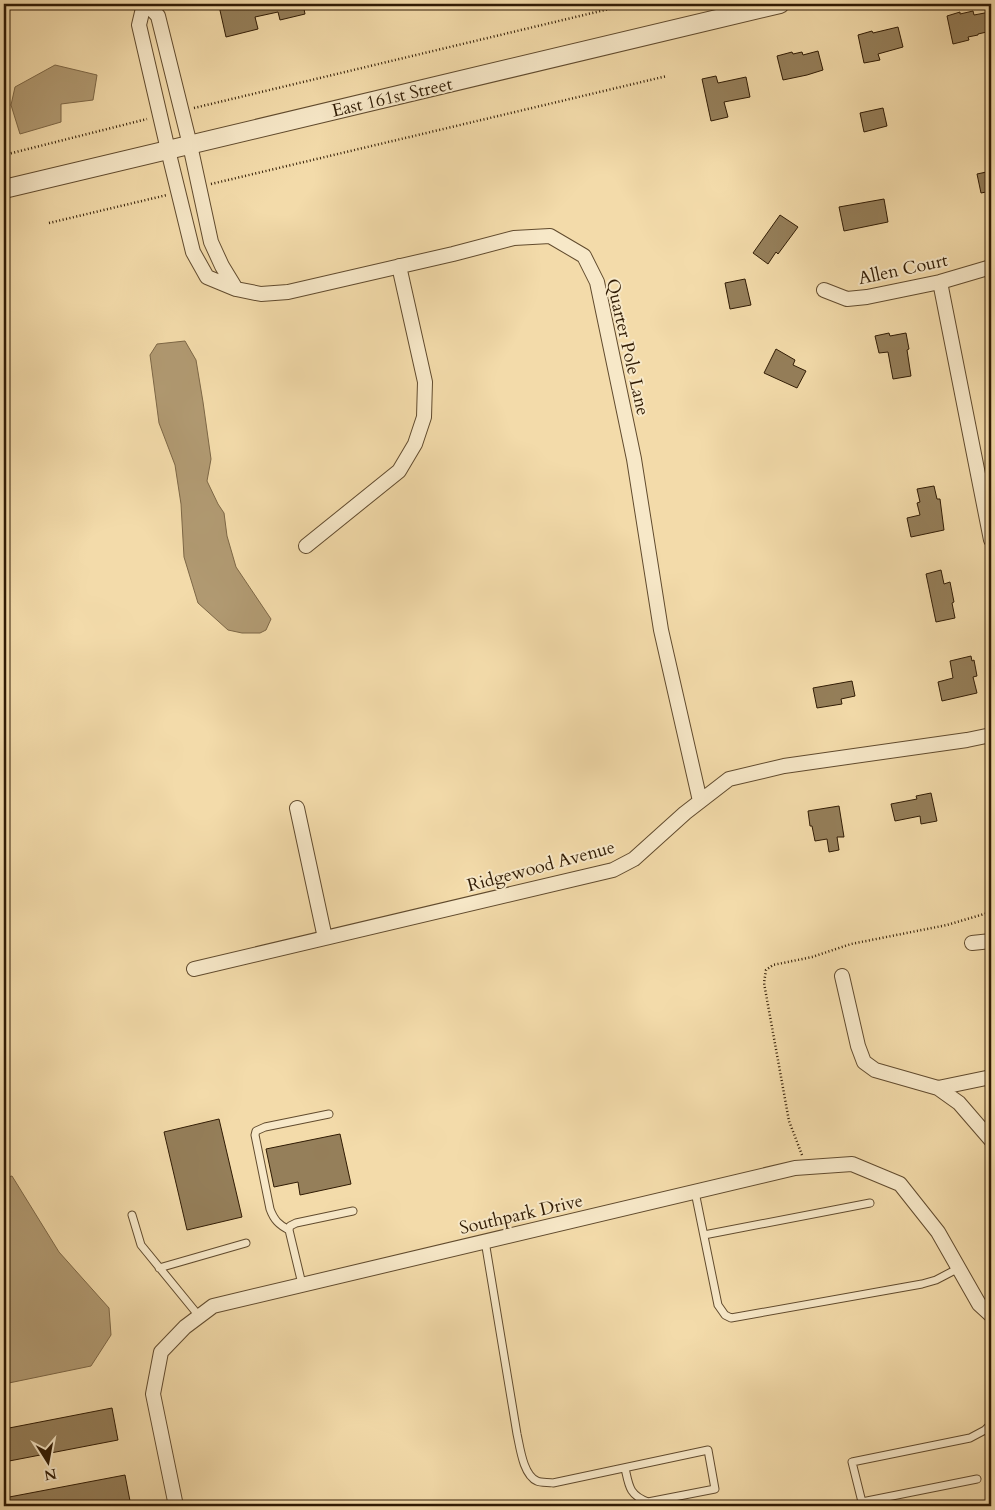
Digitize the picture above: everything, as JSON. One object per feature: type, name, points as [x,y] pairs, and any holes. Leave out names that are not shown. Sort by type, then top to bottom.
[{"type":"street","points":[[146,4],[158,16],[190,145],[211,242],[222,266],[236,289]]},
{"type":"street","name":"Quarter Pole Lane","points":[[146,4],[139,25],[193,252],[207,276],[236,289],[261,294],[288,292],[514,238],[550,236],[584,256],[597,282],[634,459],[661,630],[700,801]]},
{"type":"street","name":"East 161st Street","points":[[4,189],[780,4]]},
{"type":"street","points":[[306,546],[399,471],[415,444],[424,417],[425,382],[399,266]]},
{"type":"street","name":"Allen Court","points":[[824,290],[846,299],[867,297],[940,282],[991,267]]},
{"type":"street","points":[[940,282],[991,540]]},
{"type":"street","name":"Ridgewood Avenue","points":[[194,969],[613,870],[634,859],[700,801],[729,779],[761,770],[818,760],[967,740],[991,735]]},
{"type":"street","points":[[297,808],[325,938]]},
{"type":"street","points":[[972,943],[991,941]]},
{"type":"street","points":[[842,976],[858,1046],[864,1062],[875,1070],[938,1088],[959,1103],[991,1140]]},
{"type":"street","points":[[938,1088],[991,1077]]},
{"type":"street","name":"Southpark Drive","points":[[176,1506],[154,1394],[161,1352],[185,1327],[213,1306],[795,1168],[852,1164],[900,1184],[938,1232],[979,1304],[991,1315]]},
{"type":"lane","points":[[289,1230],[279,1225],[273,1218],[270,1210],[255,1135],[256,1131],[265,1127],[329,1114]]},
{"type":"lane","points":[[695,1192],[718,1305],[720,1311],[725,1316],[731,1318],[922,1284],[936,1280],[959,1268]]},
{"type":"lane","points":[[704,1235],[870,1203]]},
{"type":"lane","points":[[302,1284],[289,1230],[290,1226],[296,1223],[353,1211]]},
{"type":"lane","points":[[132,1215],[141,1245],[199,1316]]},
{"type":"lane","points":[[485,1241],[517,1434],[522,1457],[529,1474],[537,1481],[553,1483],[708,1450],[715,1489],[648,1502],[638,1498],[630,1489],[625,1468]]},
{"type":"lane","points":[[159,1268],[246,1243]]},
{"type":"lane","points":[[977,1479],[862,1502],[852,1462],[970,1438],[985,1430],[991,1424]]},
{"type":"path","points":[[182,112],[630,4]]},
{"type":"path","points":[[199,187],[667,76]]},
{"type":"path","points":[[4,155],[160,116]]},
{"type":"path","points":[[49,223],[178,192]]},
{"type":"shaded area","points":[[55,65],[97,75],[93,100],[61,104],[61,122],[20,134],[11,105],[15,87]]},
{"type":"shaded area","points":[[185,341],[196,360],[203,402],[211,459],[207,481],[224,513],[227,536],[236,567],[271,619],[266,630],[260,633],[242,633],[228,630],[198,603],[184,557],[181,504],[175,465],[159,423],[150,355],[157,344]]},
{"type":"shaded area","points":[[12,1176],[59,1252],[109,1308],[111,1335],[91,1366],[4,1384],[4,1178]]},
{"type":"building","points":[[231,4],[303,4],[305,14],[280,20],[278,12],[255,17],[258,29],[226,37],[219,6]]},
{"type":"building","points":[[973,11],[974,15],[990,12],[991,31],[968,37],[969,40],[953,44],[947,16]]},
{"type":"building","points":[[898,27],[903,47],[878,54],[880,60],[864,63],[858,35]]},
{"type":"building","points":[[818,51],[823,70],[783,80],[777,56],[792,52],[793,54],[802,52],[803,55]]},
{"type":"building","points":[[716,76],[718,83],[746,77],[750,97],[724,102],[728,117],[711,121],[702,79]]},
{"type":"building","points":[[883,108],[887,126],[864,132],[860,113]]},
{"type":"building","points":[[991,171],[991,191],[981,193],[977,174]]},
{"type":"building","points":[[884,199],[888,222],[844,231],[839,207]]},
{"type":"building","points":[[780,215],[798,227],[768,264],[753,253]]},
{"type":"building","points":[[745,279],[751,305],[730,309],[725,283]]},
{"type":"building","points":[[889,333],[890,336],[906,333],[911,376],[893,379],[888,352],[879,353],[875,336]]},
{"type":"building","points":[[776,349],[795,360],[793,365],[806,371],[797,388],[764,373]]},
{"type":"building","points":[[934,486],[937,499],[940,499],[944,530],[911,537],[907,518],[920,515],[917,503],[920,502],[917,489]]},
{"type":"building","points":[[941,570],[944,584],[950,582],[955,618],[936,622],[926,574]]},
{"type":"building","points":[[971,656],[972,661],[974,660],[977,676],[973,677],[977,693],[942,701],[938,682],[953,678],[950,661]]},
{"type":"building","points":[[852,681],[855,696],[841,699],[842,704],[817,708],[813,688]]},
{"type":"building","points":[[931,793],[937,821],[921,824],[920,816],[895,821],[891,804],[917,799],[916,796]]},
{"type":"building","points":[[839,806],[844,837],[837,837],[839,850],[829,852],[827,839],[815,841],[808,811]]},
{"type":"building","points":[[219,1119],[242,1217],[187,1230],[164,1132]]},
{"type":"building","points":[[340,1134],[351,1184],[300,1195],[298,1182],[274,1187],[266,1149]]},
{"type":"building","points":[[112,1408],[118,1440],[4,1462],[4,1429]]},
{"type":"building","points":[[125,1475],[131,1506],[4,1506],[4,1498]]}]
